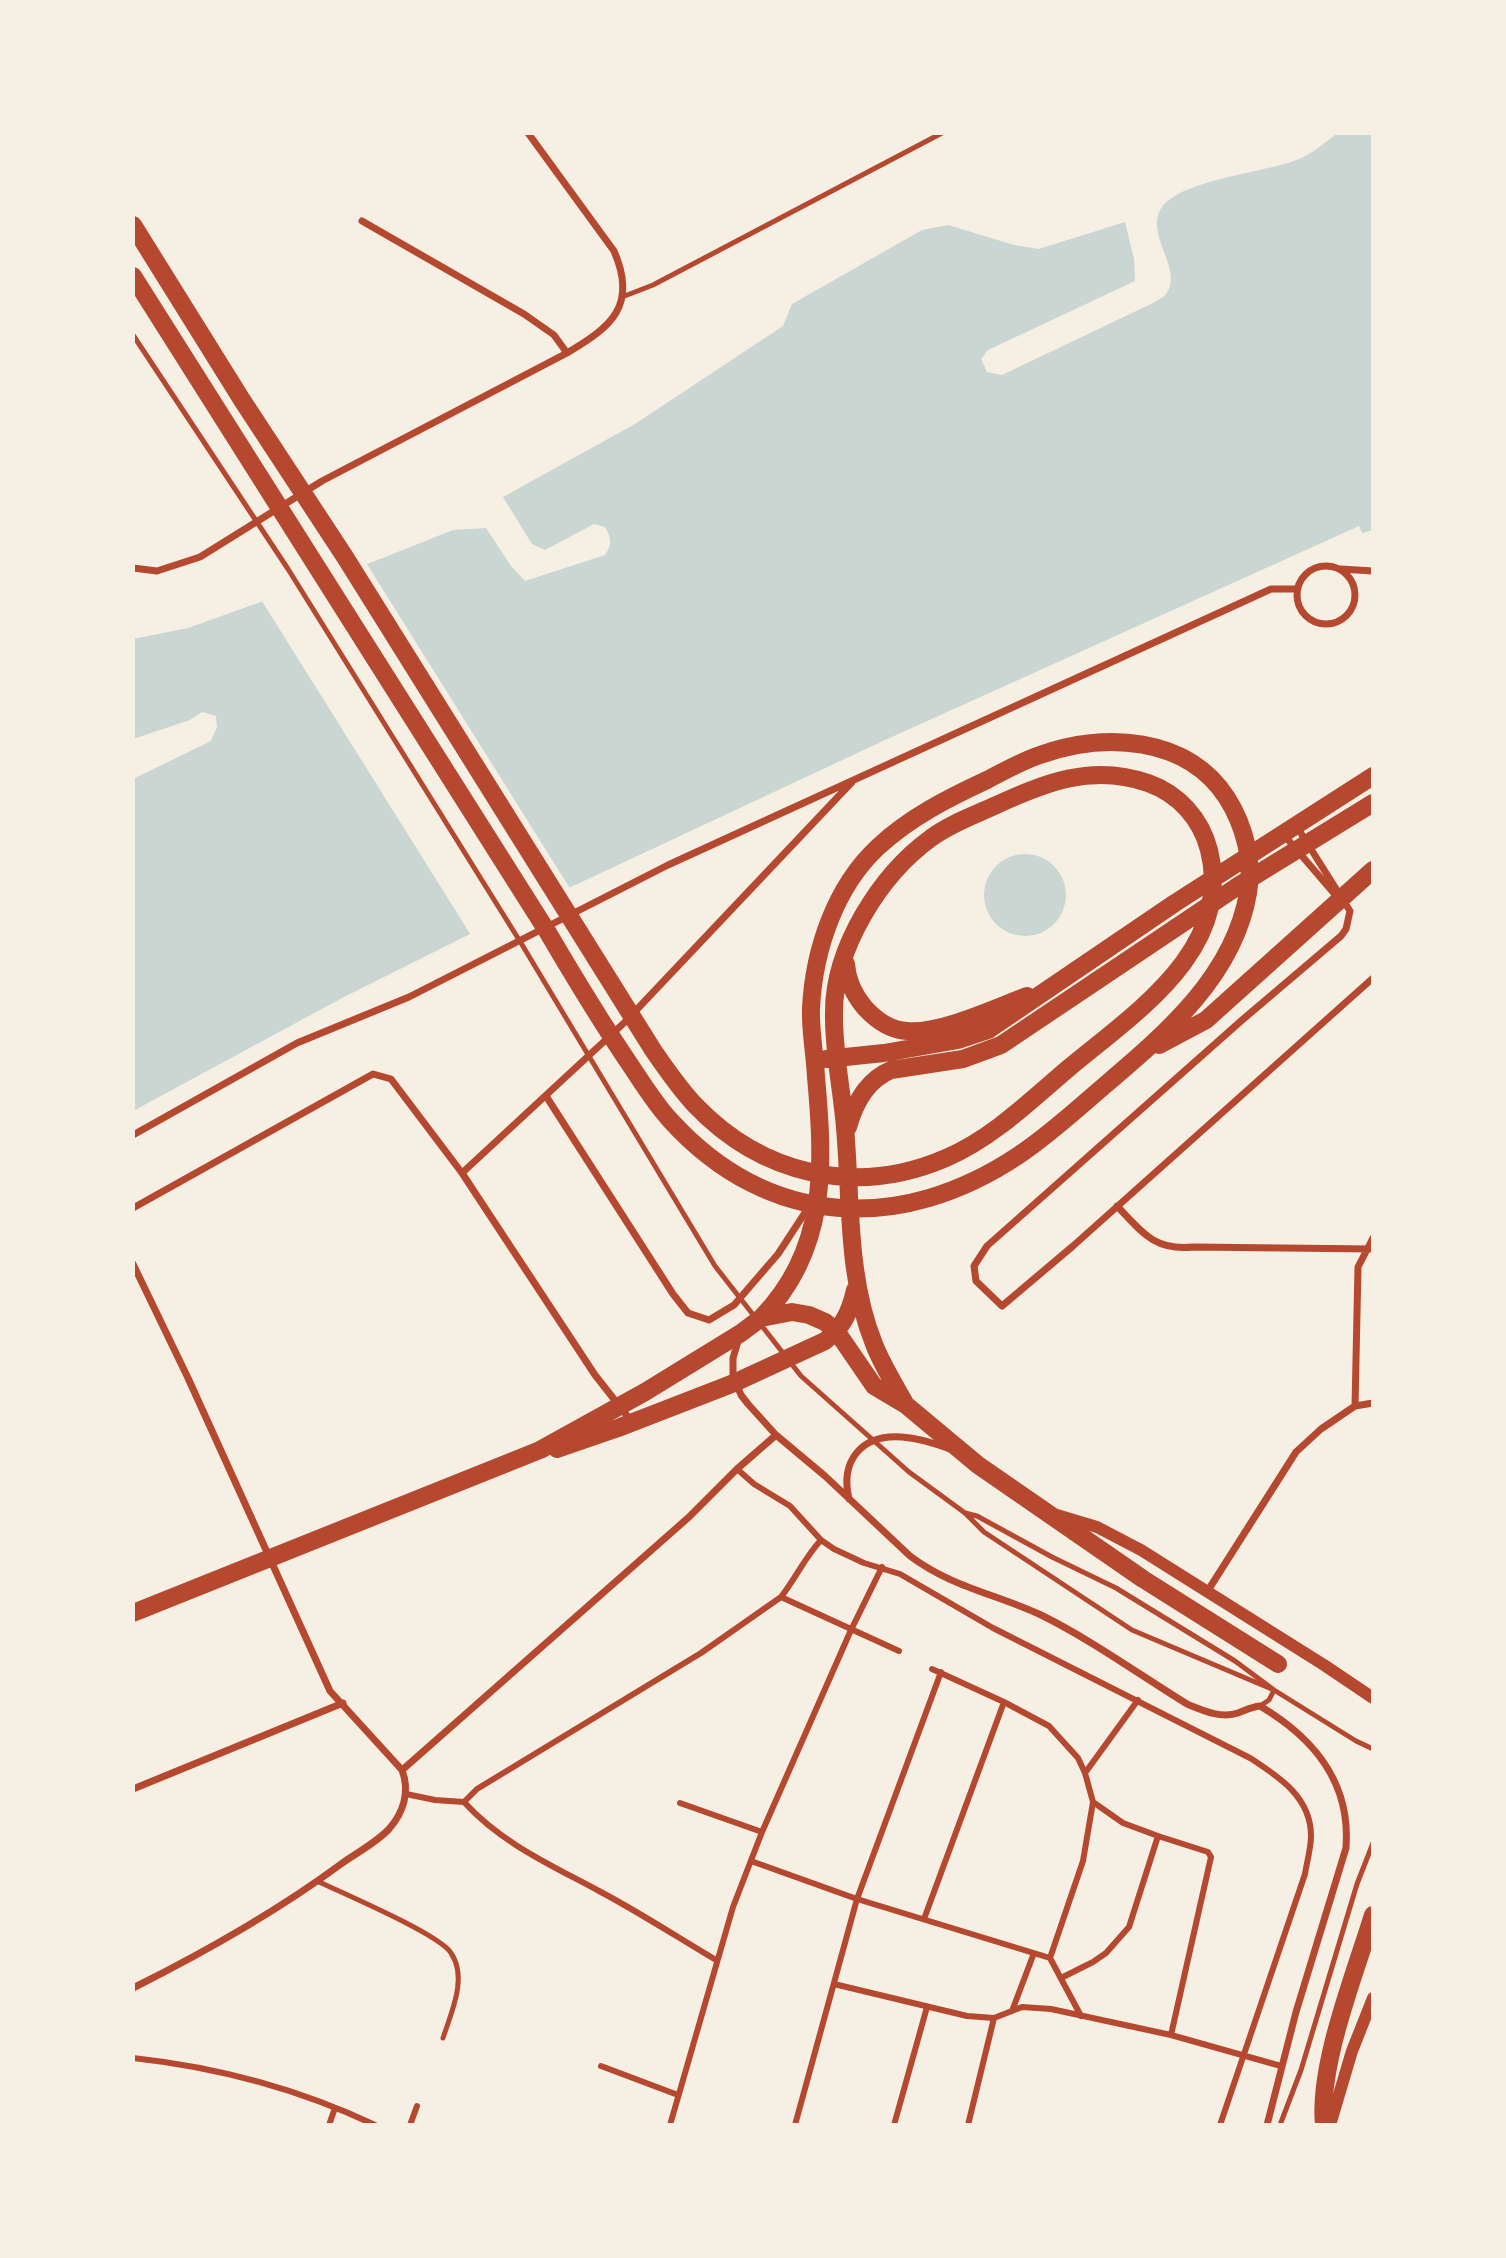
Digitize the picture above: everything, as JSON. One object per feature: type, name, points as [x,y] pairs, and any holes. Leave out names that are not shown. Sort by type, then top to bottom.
[{"type":"main road","points":[[133,225],[242,400],[352,568],[653,1050],[696,1106],[747,1147],[800,1171],[829,1177],[893,1174],[947,1158],[989,1133],[1020,1110],[1167,983],[1192,952],[1210,915],[1212,902],[1213,865],[1206,835],[1189,810],[1167,791],[1120,775],[1090,774],[1040,785],[934,835],[908,857],[880,888],[863,915],[845,957],[836,987],[834,1012],[837,1058],[846,1133],[857,1281],[862,1307],[874,1344],[906,1405]]},
{"type":"main road","points":[[133,276],[608,1031],[667,1117],[717,1164],[743,1180],[792,1201],[831,1208],[875,1208],[906,1204],[968,1183],[1019,1155],[1138,1057],[1187,1010],[1225,958],[1234,940],[1250,887],[1249,856],[1238,818],[1217,784],[1204,771],[1169,751],[1146,745],[1118,741],[1091,743],[1040,755],[956,794],[900,829],[863,863],[848,884],[831,919],[816,968],[811,1011],[822,1154],[820,1190],[813,1226],[803,1256],[789,1285],[761,1318],[741,1333],[614,1401],[540,1450],[133,1613]]},
{"type":"main road","points":[[815,1059],[884,1053],[970,1037],[988,1030],[1175,903],[1373,776]]},
{"type":"main road","points":[[846,1133],[857,1101],[882,1074],[891,1070],[963,1059],[1001,1045],[1163,935],[1373,803]]},
{"type":"main road","points":[[1138,1057],[1206,1020],[1373,870]]},
{"type":"main road","points":[[845,957],[846,974],[858,999],[875,1018],[887,1026],[907,1031],[922,1031],[964,1020],[1056,984]]},
{"type":"main road","points":[[540,1450],[561,1448],[633,1423],[734,1383],[809,1349],[836,1332],[850,1311],[857,1281]]},
{"type":"main road","points":[[761,1318],[792,1312],[825,1322],[836,1332],[874,1386],[906,1405],[964,1454],[1143,1579],[1278,1664]]},
{"type":"main road","points":[[1324,2125],[1323,2097],[1329,2061],[1373,1915]]},
{"type":"street","points":[[133,568],[158,571],[200,557],[322,481],[567,353],[598,335],[615,317],[622,297],[618,261],[614,251],[528,133]]},
{"type":"street","points":[[362,221],[524,314],[554,335],[567,353]]},
{"type":"street","points":[[1341,569],[1353,583],[1355,602],[1344,619],[1335,623],[1315,623],[1300,609],[1297,599],[1297,589],[1306,573],[1314,568],[1332,566],[1341,569],[1373,570]]},
{"type":"street","points":[[133,1135],[297,1042],[408,997],[668,865],[1271,589],[1297,589]]},
{"type":"street","points":[[462,1173],[625,1022],[855,779]]},
{"type":"street","points":[[1290,830],[1350,911],[1346,929],[987,1246],[974,1266],[976,1281],[1002,1307],[1373,978]]},
{"type":"street","points":[[1290,830],[1350,911]]},
{"type":"street","points":[[133,1208],[373,1074],[391,1079],[462,1173],[614,1401],[633,1423]]},
{"type":"street","points":[[546,1096],[673,1294],[688,1312],[709,1320],[734,1306],[761,1275],[820,1190]]},
{"type":"street","points":[[1117,1206],[1158,1244],[1174,1249],[1370,1249]]},
{"type":"street","points":[[1355,1406],[1358,1267],[1370,1249],[1373,1238]]},
{"type":"street","points":[[133,1264],[188,1378],[330,1691],[402,1770],[407,1794],[400,1813],[388,1830],[317,1881],[237,1932],[133,1988]]},
{"type":"street","points":[[741,1333],[733,1358],[734,1383],[748,1404],[776,1435],[825,1475],[849,1500],[925,1567],[955,1584],[1041,1615],[1187,1704],[1204,1711],[1224,1714],[1236,1714],[1260,1706],[1290,1725],[1311,1745],[1328,1767],[1341,1794],[1347,1834],[1346,1848],[1281,2066],[1267,2125]]},
{"type":"street","points":[[1207,1592],[1296,1452],[1321,1429],[1355,1406],[1373,1403]]},
{"type":"street","points":[[402,1770],[690,1516],[776,1435]]},
{"type":"street","points":[[849,1500],[845,1482],[850,1460],[859,1450],[876,1440],[890,1437],[911,1438],[964,1454]]},
{"type":"street","points":[[737,1469],[754,1484],[790,1506],[821,1540],[864,1563],[900,1574],[993,1628],[1250,1758],[1281,1777],[1302,1802],[1309,1819],[1311,1836],[1305,1874],[1220,2125]]},
{"type":"street","points":[[1047,1512],[1097,1527],[1141,1549],[1373,1698]]},
{"type":"street","points":[[464,1802],[477,1789],[701,1653],[781,1597],[797,1576],[807,1556],[821,1540]]},
{"type":"street","points":[[670,2125],[716,1960],[762,1832],[851,1630],[882,1567]]},
{"type":"street","points":[[781,1597],[899,1651]]},
{"type":"street","points":[[932,1669],[1049,1726],[1078,1758],[1085,1773],[1093,1802],[1083,1861],[1050,1958]]},
{"type":"street","points":[[795,2125],[857,1899],[941,1672]]},
{"type":"street","points":[[1085,1773],[1138,1700]]},
{"type":"street","points":[[923,1919],[1004,1702]]},
{"type":"street","points":[[133,1789],[343,1703]]},
{"type":"street","points":[[407,1794],[464,1802],[501,1835],[550,1867],[600,1891],[716,1960]]},
{"type":"street","points":[[1093,1802],[1123,1823],[1208,1852],[1211,1857],[1171,2035]]},
{"type":"street","points":[[680,1803],[762,1832]]},
{"type":"street","points":[[1061,1978],[1106,1953],[1129,1927],[1158,1836]]},
{"type":"street","points":[[751,1861],[857,1899],[1050,1958],[1081,2016]]},
{"type":"street","points":[[1012,2011],[1034,1953]]},
{"type":"street","points":[[834,1984],[967,2016],[994,2018],[1022,2007],[1051,2009],[1171,2035],[1281,2066]]},
{"type":"street","points":[[1330,2125],[1352,2051],[1373,1998]]},
{"type":"street","points":[[894,2125],[927,2007]]},
{"type":"street","points":[[968,2125],[994,2018]]},
{"type":"street","points":[[133,2058],[275,2086],[375,2125]]},
{"type":"street","points":[[601,2066],[678,2095]]},
{"type":"street","points":[[410,2125],[417,2105]]},
{"type":"street","points":[[329,2125],[335,2108]]},
{"type":"lane","points":[[622,297],[653,285],[942,133]]},
{"type":"lane","points":[[133,335],[288,569],[514,931],[715,1266],[802,1376],[909,1472],[965,1513],[984,1532],[1132,1630],[1274,1690]]},
{"type":"lane","points":[[965,1513],[976,1516],[1052,1557],[1100,1579],[1235,1661],[1274,1690],[1373,1749]]},
{"type":"lane","points":[[1260,1706],[1269,1700],[1274,1690]]},
{"type":"lane","points":[[1280,2125],[1301,2070],[1357,1884],[1373,1843]]},
{"type":"lane","points":[[317,1881],[431,1936],[451,1952],[458,1986],[443,2038]]},
{"type":"shaded area","points":[[1338,133],[1373,133],[1373,530],[1362,533],[1359,526],[883,741],[462,938],[344,997],[133,1111],[133,779],[211,741],[217,727],[216,716],[202,712],[190,720],[133,739],[133,639],[188,628],[453,530],[486,528],[511,566],[525,581],[605,555],[610,544],[609,535],[605,527],[594,524],[545,550],[532,544],[503,497],[635,424],[783,326],[792,304],[922,230],[948,225],[1014,245],[1039,249],[1125,222],[1134,259],[1135,281],[988,350],[981,359],[987,372],[1002,375],[1165,295],[1171,284],[1171,274],[1157,229],[1157,218],[1162,207],[1172,198],[1205,183],[1297,160]]},
{"type":"shaded area","points":[[1025,854],[1041,858],[1054,866],[1062,879],[1066,895],[1062,911],[1054,924],[1041,932],[1025,936],[1009,932],[996,924],[988,911],[984,895],[988,879],[996,866],[1009,858]]},
{"type":"pier","points":[[365,561],[571,890],[472,937],[260,598]]}]
